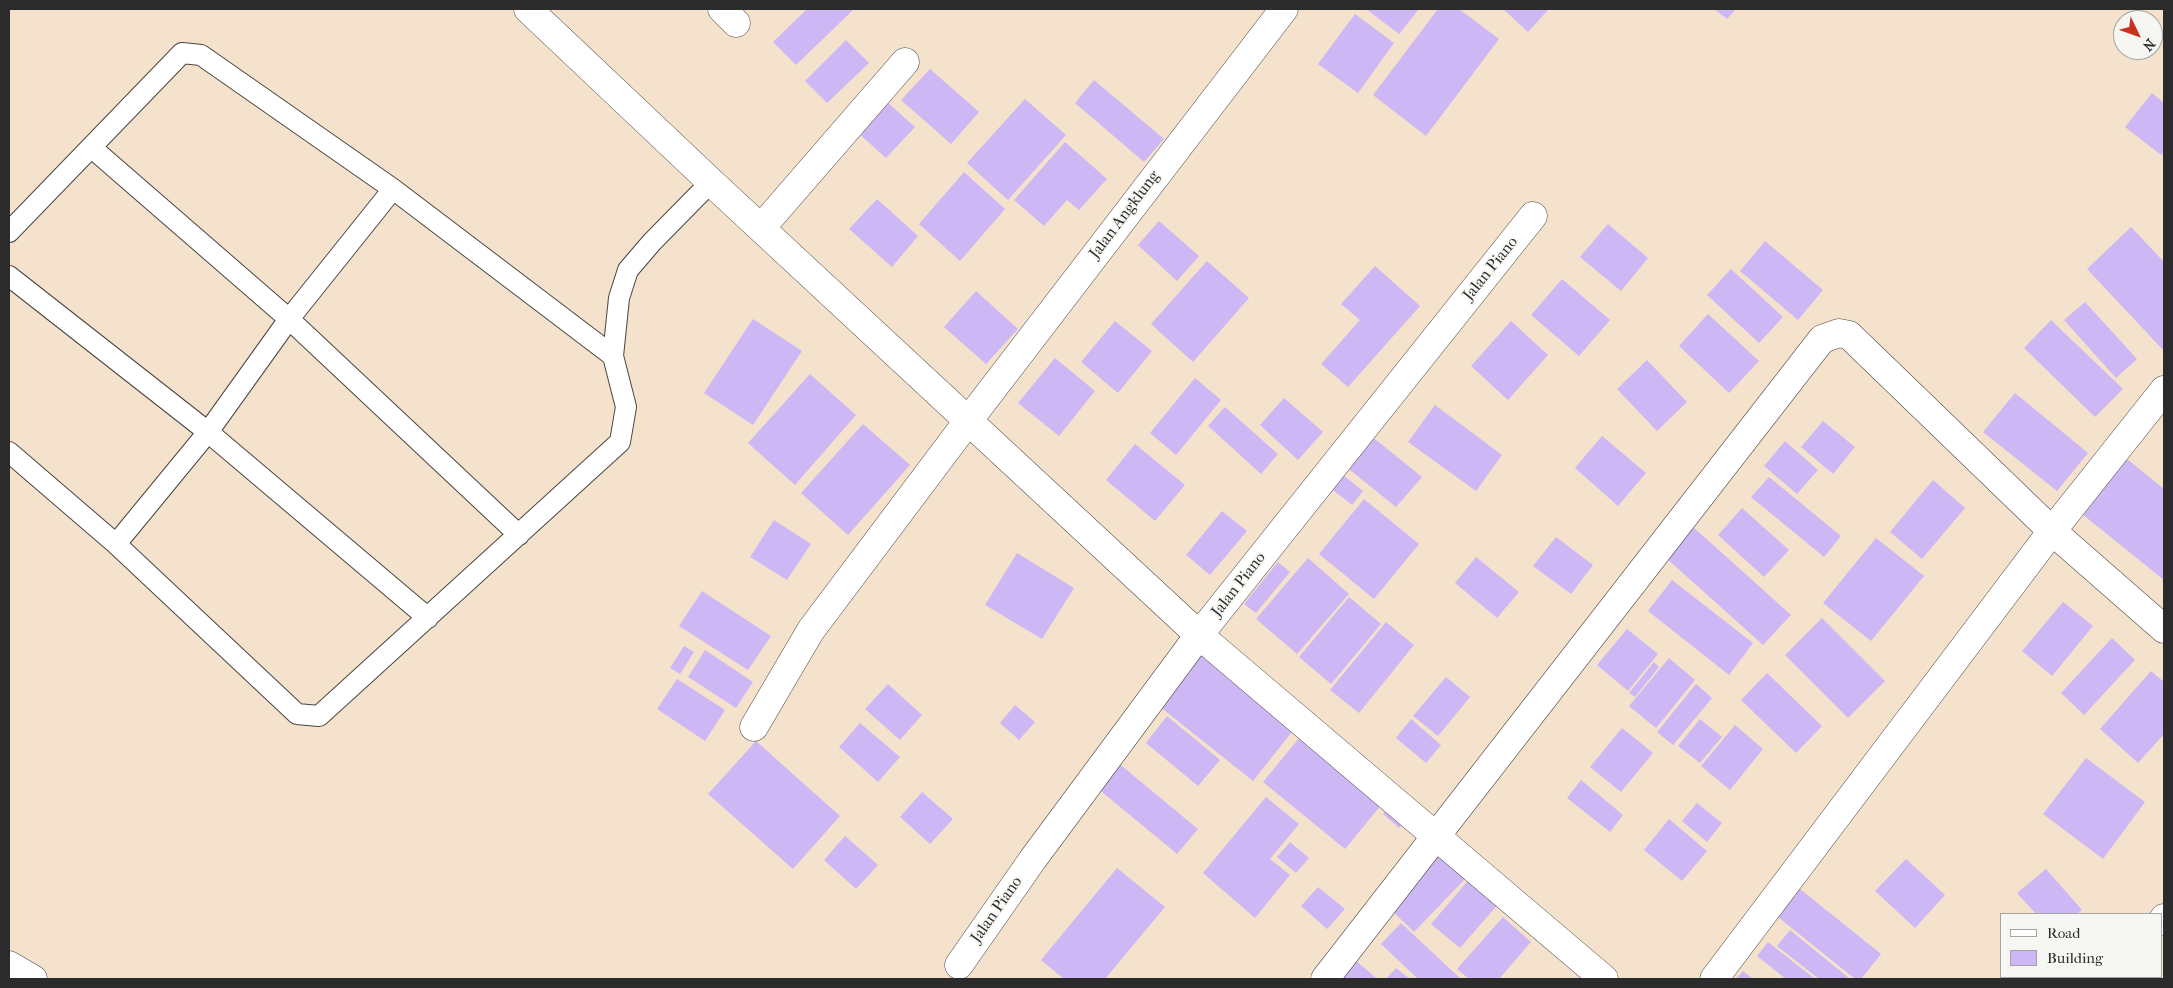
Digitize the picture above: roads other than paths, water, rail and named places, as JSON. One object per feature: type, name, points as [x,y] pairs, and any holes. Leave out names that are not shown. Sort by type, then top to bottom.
[{"type":"main road","points":[[528,9],[711,182],[1199,635],[1437,835],[1604,979]]},
{"type":"main road","name":"Jalan Angklung","points":[[754,727],[811,630],[1273,12]]},
{"type":"main road","points":[[761,228],[905,62]]},
{"type":"main road","name":"Jalan Piano","points":[[959,965],[1033,859],[1199,635],[1533,216]]},
{"type":"main road","points":[[1325,979],[1822,339],[1839,333],[1848,335],[2052,531],[2164,629]]},
{"type":"main road","points":[[1714,979],[2052,531],[2164,390]]},
{"type":"main road","points":[[9,964],[33,979]]},
{"type":"lane","points":[[9,232],[182,53],[201,55],[393,189],[613,356]]},
{"type":"lane","points":[[92,148],[289,319],[519,535]]},
{"type":"lane","points":[[9,452],[116,544],[297,714],[319,716],[620,442],[626,407],[613,356],[619,298],[628,270],[652,242],[711,182]]},
{"type":"lane","points":[[116,544],[208,432],[289,319],[393,189]]},
{"type":"lane","points":[[9,276],[208,432],[428,618]]}]
